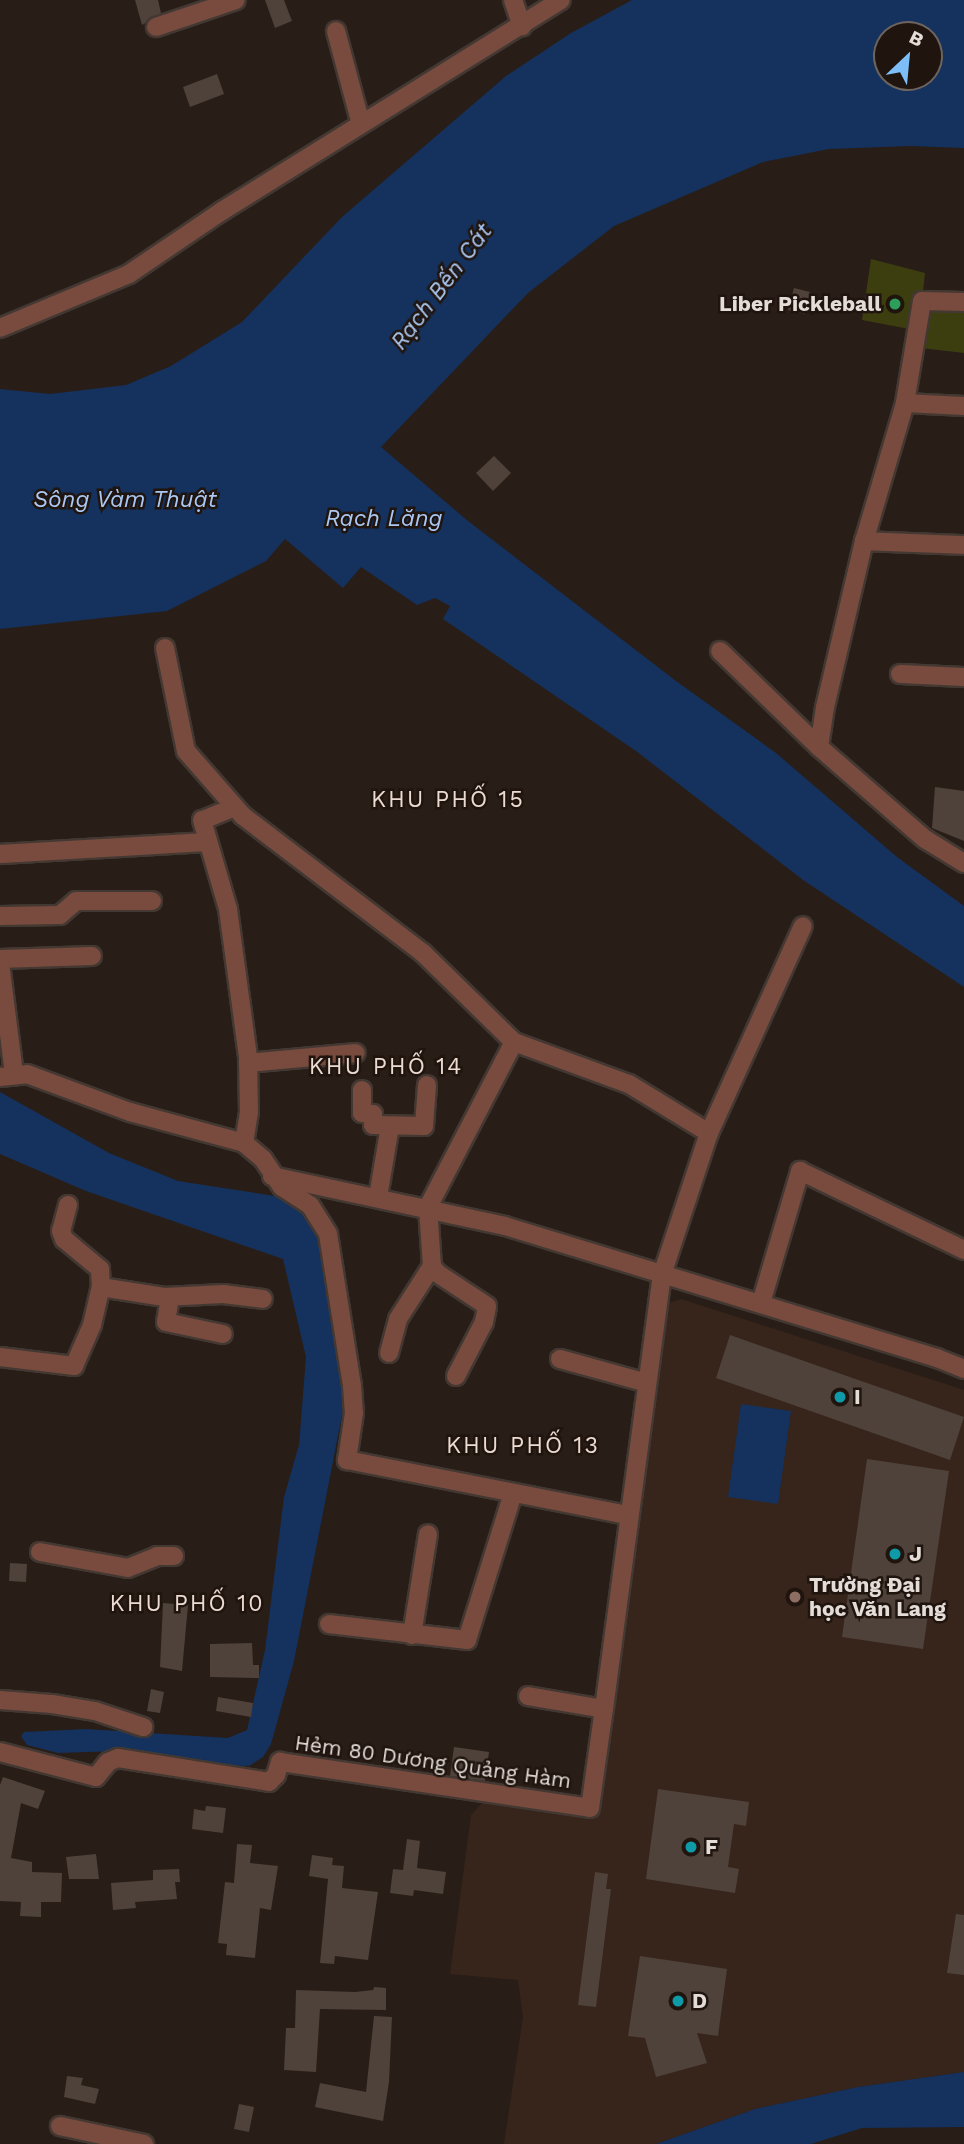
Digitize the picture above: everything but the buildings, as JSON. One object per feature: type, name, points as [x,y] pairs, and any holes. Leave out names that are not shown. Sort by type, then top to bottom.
[{"type":"street","points":[[156,27],[194,8],[236,0]]},
{"type":"street","points":[[513,0],[522,26]]},
{"type":"street","points":[[0,328],[129,274],[361,124],[561,0]]},
{"type":"street","points":[[336,31],[361,124]]},
{"type":"street","points":[[819,747],[825,707],[864,541],[905,403],[922,301],[964,302]]},
{"type":"street","points":[[905,403],[964,405]]},
{"type":"street","points":[[864,541],[964,545]]},
{"type":"street","points":[[165,648],[187,751],[235,807],[359,906],[423,953],[513,1042],[629,1084],[709,1133]]},
{"type":"street","points":[[720,651],[819,747],[925,839],[964,863]]},
{"type":"street","points":[[900,674],[964,677]]},
{"type":"street","points":[[235,807],[202,820],[206,842],[228,909],[248,1063],[249,1112],[244,1143]]},
{"type":"street","points":[[0,854],[206,842]]},
{"type":"street","points":[[0,916],[60,915],[76,901],[152,901]]},
{"type":"street","points":[[528,1696],[604,1709],[662,1275],[709,1133],[803,926]]},
{"type":"street","points":[[92,956],[0,961],[7,1075],[46,1080],[130,1112],[244,1143],[262,1159],[272,1176],[310,1205],[328,1234],[352,1386],[354,1413],[347,1460],[628,1515]]},
{"type":"street","points":[[456,1376],[484,1322],[486,1306],[437,1273],[432,1266],[428,1207],[513,1042]]},
{"type":"street","points":[[248,1063],[356,1053]]},
{"type":"street","points":[[362,1090],[362,1113],[373,1114],[373,1125],[424,1126],[427,1085]]},
{"type":"street","points":[[378,1197],[390,1126]]},
{"type":"street","points":[[761,1303],[800,1171],[964,1250]]},
{"type":"street","points":[[272,1176],[428,1207],[505,1226],[761,1303],[937,1358],[964,1369]]},
{"type":"street","points":[[0,1357],[74,1366],[92,1325],[101,1287],[100,1269],[64,1239],[61,1231],[68,1205]]},
{"type":"street","points":[[389,1353],[398,1319],[432,1266]]},
{"type":"street","points":[[101,1287],[170,1297],[223,1294],[263,1299]]},
{"type":"street","points":[[170,1297],[166,1322],[223,1334]]},
{"type":"street","points":[[560,1359],[647,1383]]},
{"type":"street","points":[[329,1625],[467,1640],[513,1493]]},
{"type":"street","points":[[412,1635],[428,1534]]},
{"type":"street","points":[[40,1552],[128,1568],[157,1556],[174,1556]]},
{"type":"street","points":[[0,1700],[52,1703],[95,1711],[143,1727]]},
{"type":"street","name":"Hẻm 80 Dương Quảng Hàm","points":[[0,1752],[96,1777],[108,1762],[118,1758],[270,1782],[280,1762],[590,1808],[604,1709]]},
{"type":"street","points":[[60,2126],[144,2144]]},
{"type":"shaded area","name":"Liber Pickleball","points":[[871,259],[925,273],[922,301],[934,310],[964,307],[964,353],[921,348],[925,332],[862,320]]},
{"type":"shaded area","name":"Trường Đại học Văn Lang","points":[[681,1299],[964,1390],[964,2072],[858,2087],[755,2109],[656,2144],[504,2144],[523,2017],[518,1980],[450,1974],[471,1815],[482,1803],[596,1819],[664,1305]]},
{"type":"water","name":"Sông Vàm Thuật","points":[[632,0],[964,0],[964,148],[910,146],[829,149],[763,162],[614,226],[528,293],[381,447],[468,521],[676,681],[776,753],[897,857],[964,906],[964,987],[803,880],[636,751],[443,619],[450,606],[435,598],[417,605],[361,567],[343,588],[285,539],[266,561],[167,611],[0,629],[0,389],[50,394],[126,385],[171,366],[242,322],[342,217],[506,76],[571,33]]},
{"type":"water","points":[[0,1092],[109,1153],[178,1181],[281,1197],[292,1203],[306,1217],[322,1247],[344,1405],[294,1661],[271,1744],[263,1757],[249,1766],[216,1765],[118,1751],[58,1753],[27,1745],[21,1736],[24,1732],[86,1729],[228,1738],[247,1730],[265,1650],[284,1497],[299,1445],[306,1357],[283,1259],[86,1191],[0,1154]]},
{"type":"water","points":[[741,1404],[791,1411],[778,1504],[728,1497]]},
{"type":"water","points":[[964,2072],[964,2127],[862,2128],[811,2144],[656,2144],[755,2109],[858,2087]]},
{"type":"place","name":"Liber Pickleball","points":[[895,304]]},
{"type":"place","name":"I","points":[[840,1397]]},
{"type":"place","name":"J","points":[[895,1554]]},
{"type":"place","name":"Trường Đại học Văn Lang","points":[[795,1597]]},
{"type":"place","name":"F","points":[[691,1847]]},
{"type":"place","name":"D","points":[[678,2001]]},
{"type":"district","name":"KHU PHỐ 15","points":[[448,800]]},
{"type":"district","name":"KHU PHỐ 14","points":[[386,1067]]},
{"type":"district","name":"KHU PHỐ 13","points":[[523,1446]]},
{"type":"district","name":"KHU PHỐ 10","points":[[187,1604]]},
{"type":"water label","name":"Rạch Bến Cát","points":[[442,287]]},
{"type":"water label","name":"Rạch Lăng","points":[[384,519]]}]
